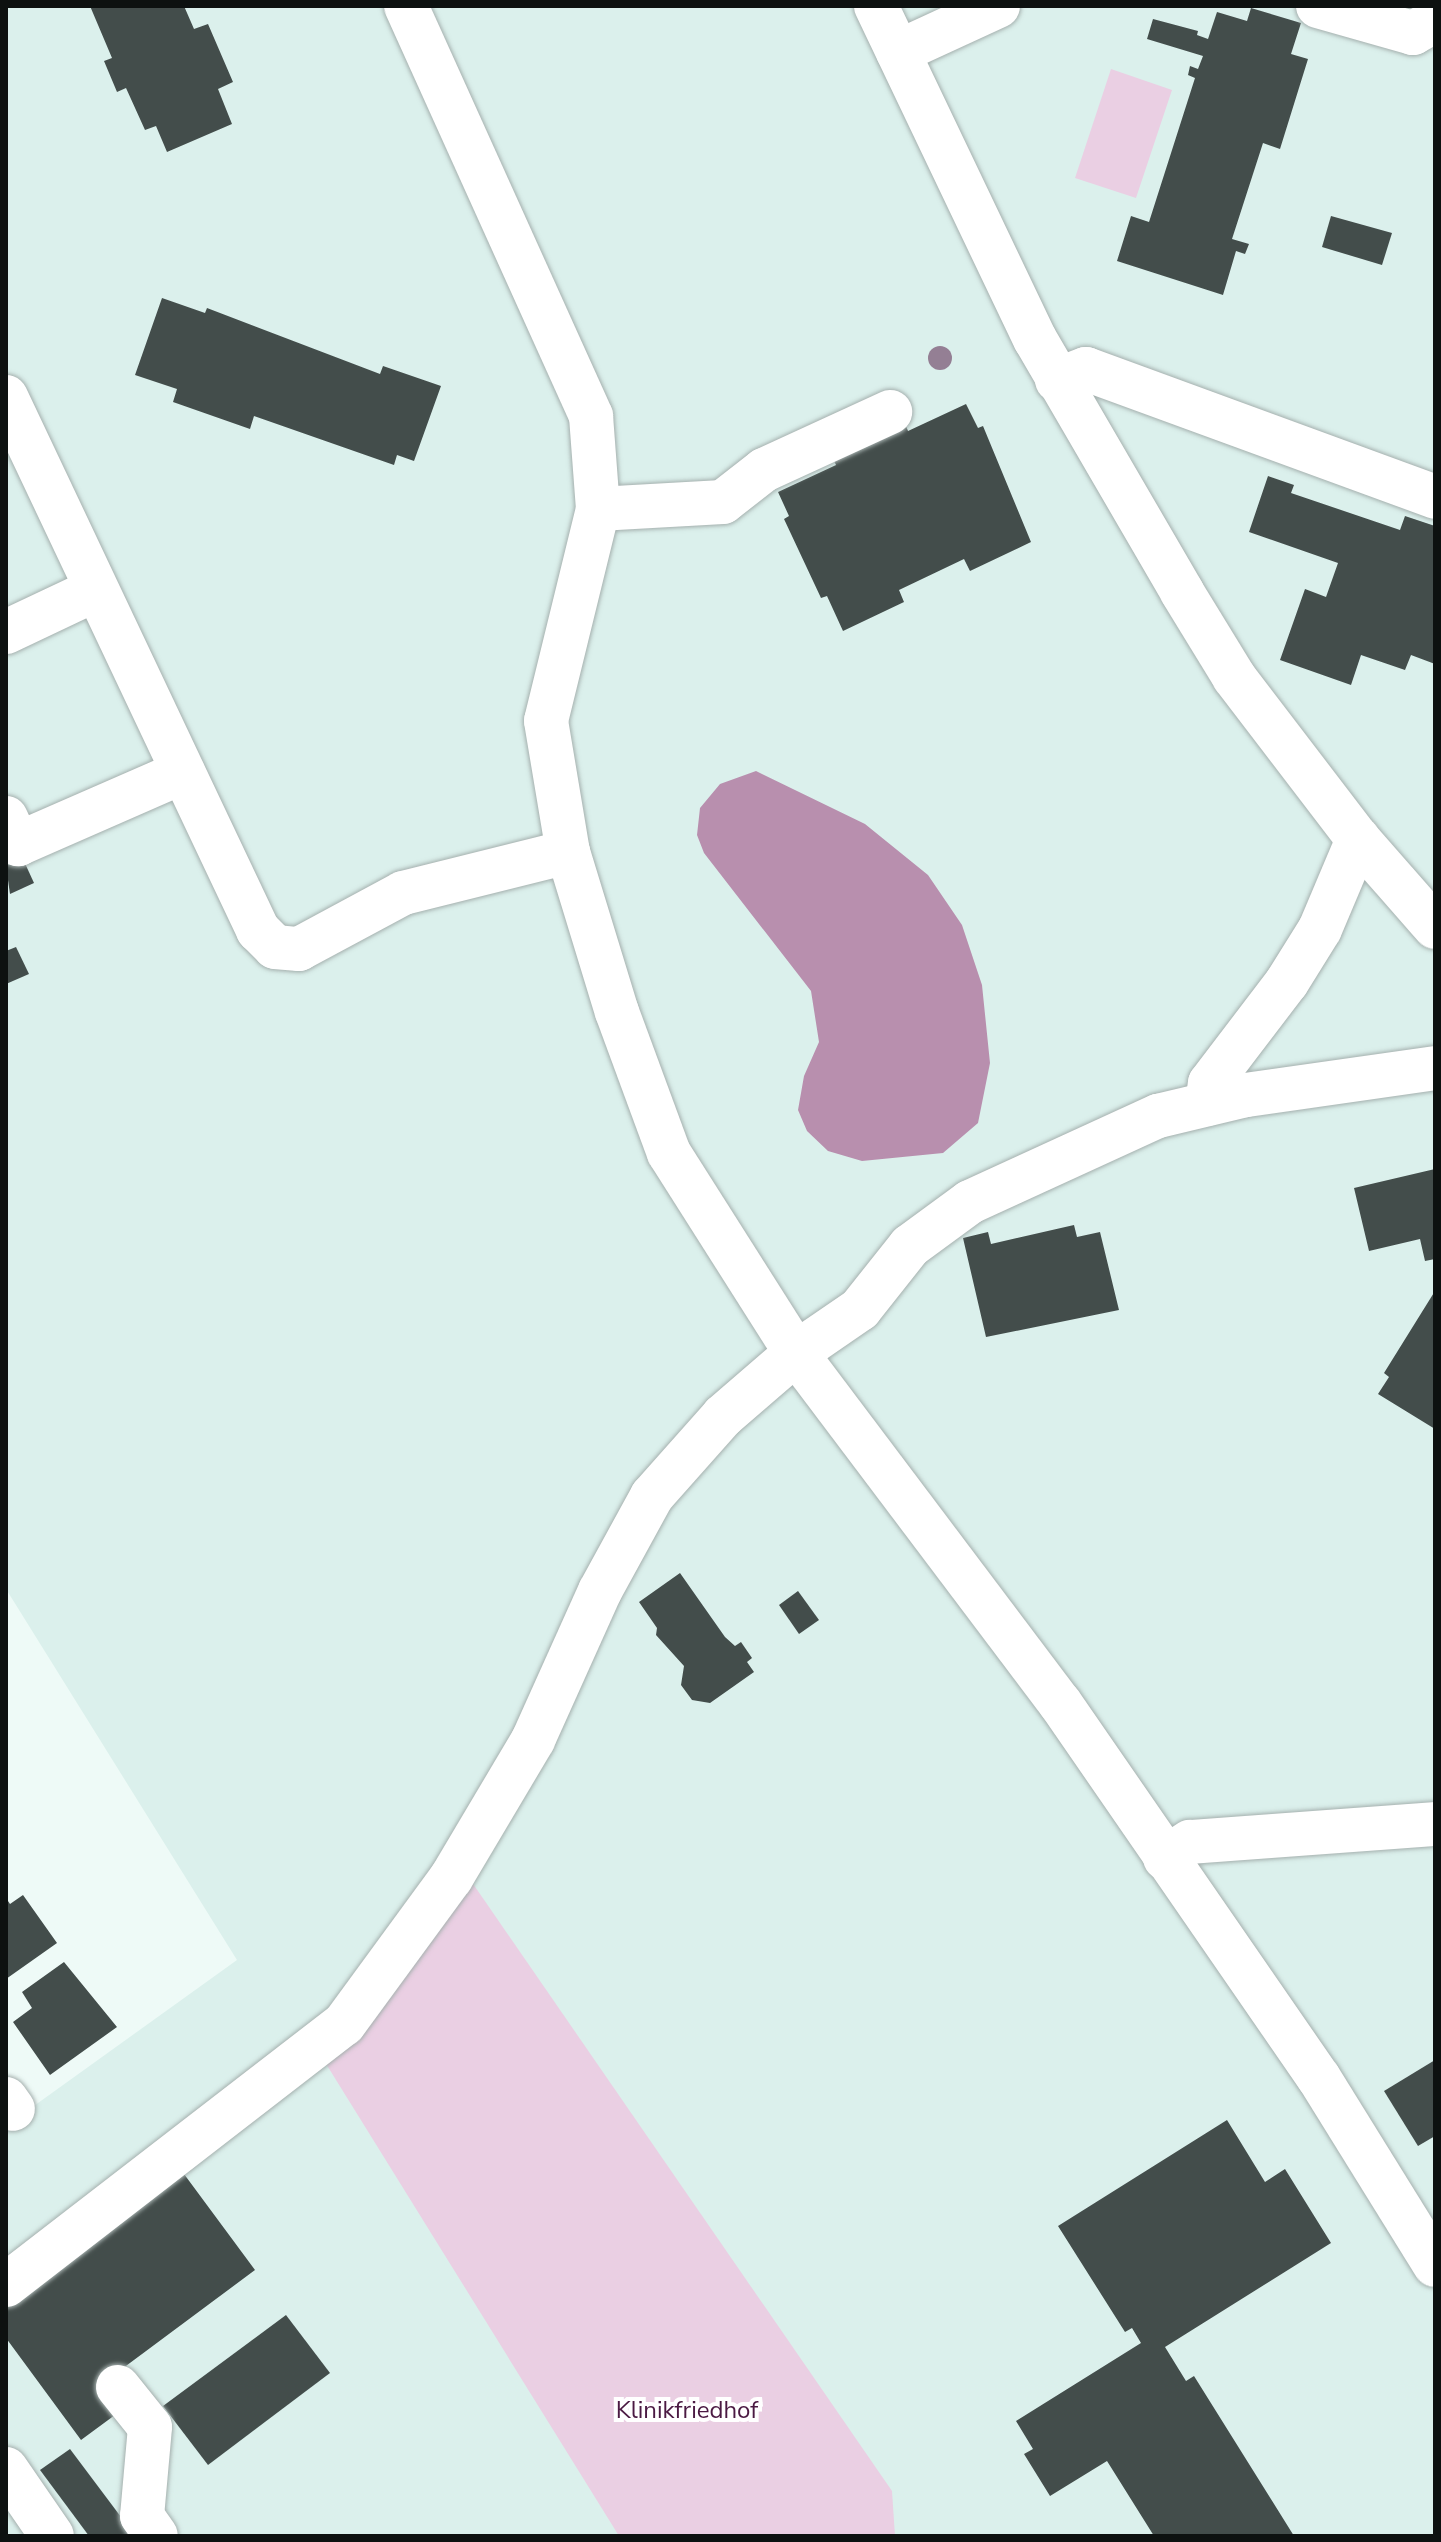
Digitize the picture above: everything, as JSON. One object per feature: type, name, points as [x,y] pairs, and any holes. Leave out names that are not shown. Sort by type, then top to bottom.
[{"type":"lane","points":[[406,6],[591,416],[598,509],[546,721],[568,852],[617,1012],[669,1153],[796,1353],[1060,1703],[1319,2078],[1435,2265]]},
{"type":"lane","points":[[876,6],[1057,380],[1234,677],[1358,839],[1435,927]]},
{"type":"lane","points":[[898,52],[998,6]]},
{"type":"lane","points":[[1318,6],[1413,33],[1435,21]]},
{"type":"lane","points":[[1057,380],[1086,369],[1435,497]]},
{"type":"lane","points":[[6,397],[258,930],[275,947],[299,949],[403,893],[568,852]]},
{"type":"lane","points":[[598,509],[723,502],[764,470],[890,412]]},
{"type":"lane","points":[[6,632],[95,590]]},
{"type":"lane","points":[[8,828],[18,844],[183,772]]},
{"type":"lane","points":[[1207,1104],[1210,1083],[1287,982],[1320,929],[1358,839]]},
{"type":"lane","points":[[6,2285],[344,2024],[451,1878],[533,1740],[637,1516],[723,1416],[796,1353],[860,1309],[910,1246],[970,1202],[1116,1133],[1207,1104],[1435,1068]]},
{"type":"lane","points":[[1165,1858],[1190,1842],[1435,1824]]},
{"type":"lane","points":[[118,2387],[150,2427],[142,2516],[156,2536]]},
{"type":"lane","points":[[6,2469],[52,2536]]},
{"type":"shaded area","points":[[6,6],[1435,6],[1435,2536],[6,2536],[6,2126],[237,1960],[6,1589]]},
{"type":"shaded area","points":[[756,771],[865,824],[928,875],[962,925],[982,985],[990,1063],[978,1123],[943,1153],[862,1161],[828,1151],[807,1131],[798,1110],[804,1076],[819,1042],[811,991],[704,853],[697,835],[700,808],[720,784]]},
{"type":"green space","points":[[1111,69],[1172,90],[1136,198],[1075,178]]},
{"type":"green space","name":"Klinikfriedhof","points":[[469,1878],[892,2491],[895,2536],[619,2536],[323,2059]]},
{"type":"building","points":[[90,6],[184,6],[194,29],[208,24],[233,82],[218,89],[232,124],[167,152],[156,126],[145,130],[126,88],[117,92],[104,61],[112,58]]},
{"type":"building","points":[[1251,8],[1301,23],[1291,54],[1308,59],[1280,149],[1263,143],[1232,239],[1249,244],[1245,254],[1236,251],[1223,295],[1117,261],[1131,216],[1149,222],[1195,78],[1188,75],[1190,66],[1198,69],[1203,56],[1147,39],[1153,19],[1198,31],[1197,35],[1208,39],[1217,12],[1247,21]]},
{"type":"building","points":[[1331,216],[1392,233],[1382,265],[1322,247]]},
{"type":"building","points":[[162,298],[205,313],[207,308],[380,374],[383,366],[441,386],[414,461],[397,455],[394,465],[254,416],[250,429],[173,402],[177,389],[135,375]]},
{"type":"building","points":[[966,404],[978,428],[983,426],[1031,542],[970,571],[964,559],[899,590],[904,602],[843,631],[827,596],[821,598],[784,519],[789,516],[778,492],[836,465],[827,446],[900,412],[908,431]]},
{"type":"building","points":[[1268,476],[1294,485],[1291,493],[1400,530],[1405,516],[1435,526],[1435,664],[1411,655],[1405,670],[1361,655],[1351,685],[1280,660],[1305,589],[1326,597],[1338,563],[1249,532]]},
{"type":"building","points":[[23,859],[34,883],[10,894],[6,866]]},
{"type":"building","points":[[16,947],[29,974],[6,984],[6,951]]},
{"type":"building","points":[[1435,1169],[1435,1259],[1425,1261],[1420,1239],[1369,1251],[1354,1188]]},
{"type":"building","points":[[1074,1225],[1077,1237],[1100,1232],[1119,1310],[986,1337],[963,1238],[988,1232],[991,1244]]},
{"type":"building","points":[[1435,1291],[1435,1429],[1378,1394],[1389,1377],[1384,1373]]},
{"type":"building","points":[[680,1573],[725,1637],[735,1646],[741,1642],[752,1658],[747,1662],[754,1672],[710,1703],[692,1700],[681,1685],[684,1666],[656,1635],[657,1628],[639,1602]]},
{"type":"building","points":[[798,1591],[819,1620],[799,1634],[779,1605]]},
{"type":"building","points":[[23,1895],[57,1943],[6,1979],[6,1898],[10,1904]]},
{"type":"building","points":[[64,1962],[117,2027],[50,2075],[13,2022],[32,2008],[22,1992]]},
{"type":"building","points":[[1435,2060],[1435,2136],[1418,2146],[1384,2091]]},
{"type":"building","points":[[1227,2120],[1265,2182],[1285,2169],[1331,2243],[1165,2347],[1186,2381],[1194,2376],[1294,2536],[1154,2536],[1107,2461],[1050,2496],[1024,2454],[1033,2449],[1016,2421],[1141,2343],[1132,2328],[1125,2332],[1058,2226]]},
{"type":"building","points":[[184,2174],[255,2270],[99,2386],[119,2412],[81,2440],[6,2338],[6,2307]]},
{"type":"building","points":[[286,2315],[330,2373],[208,2465],[163,2406]]},
{"type":"building","points":[[70,2449],[135,2536],[89,2536],[40,2470]]}]
